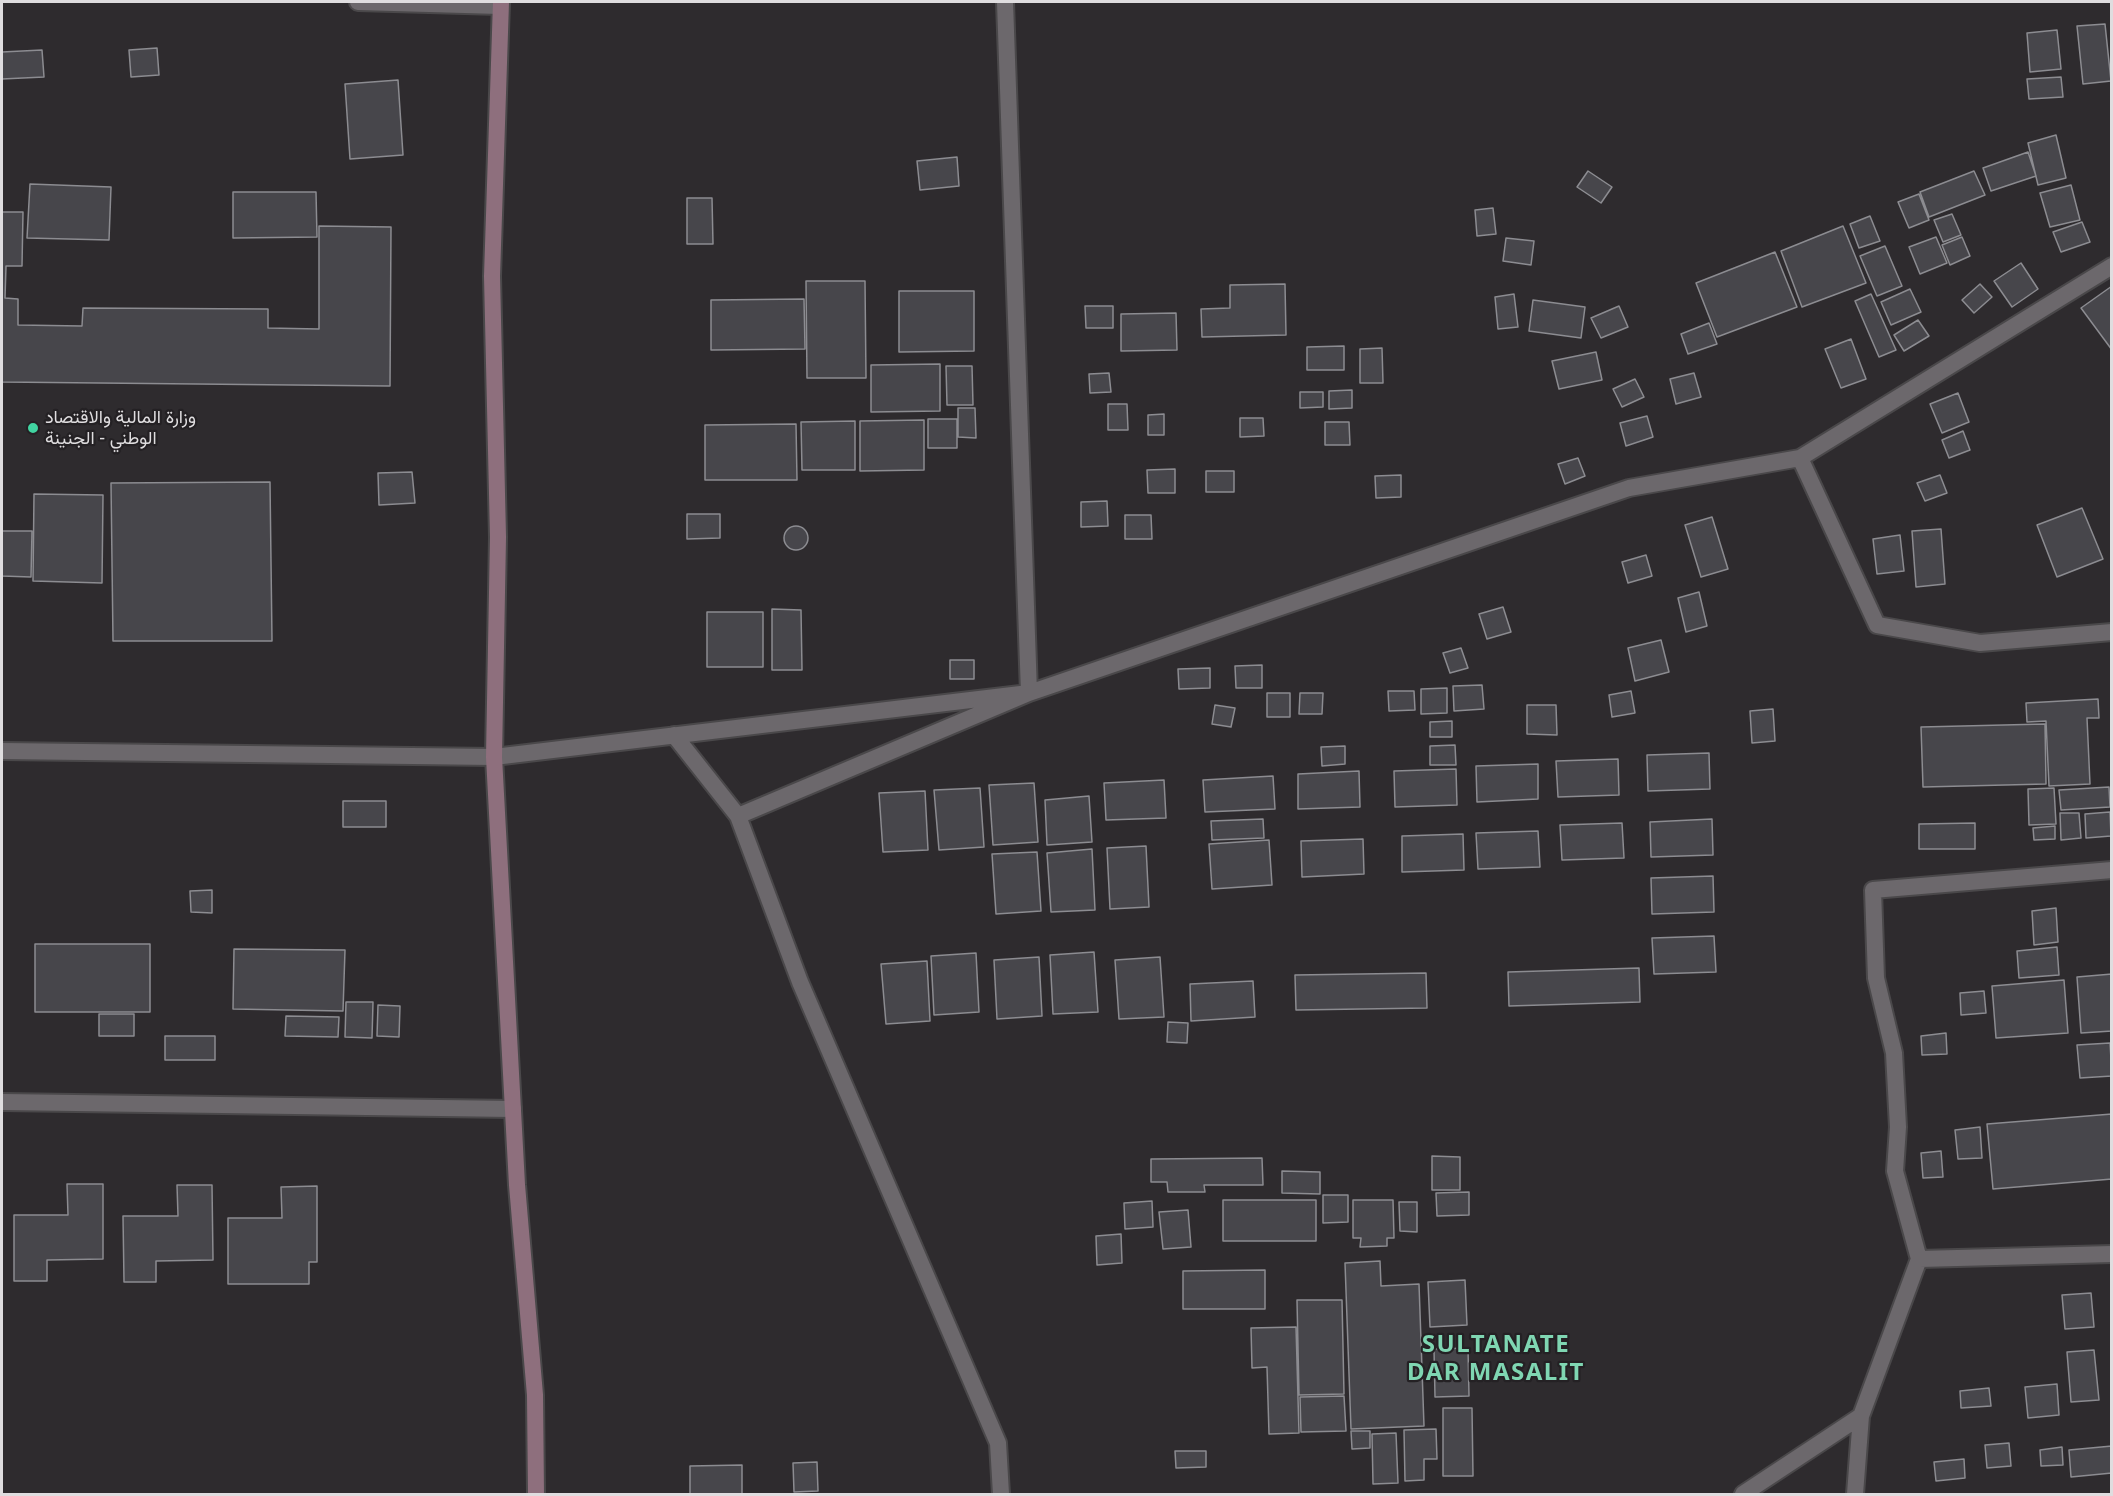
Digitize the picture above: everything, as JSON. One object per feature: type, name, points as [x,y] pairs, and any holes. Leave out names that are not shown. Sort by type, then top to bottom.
[{"type":"main road","points":[[500,4],[492,276],[498,537],[494,757],[517,1185],[535,1395],[536,1494]]},
{"type":"street","points":[[358,2],[500,4]]},
{"type":"street","points":[[1005,2],[1029,693]]},
{"type":"street","points":[[738,816],[1029,693],[1629,488],[1800,459],[2112,266]]},
{"type":"street","points":[[1800,459],[1877,625],[1980,643],[2112,632]]},
{"type":"street","points":[[2,751],[494,757],[1029,693]]},
{"type":"street","points":[[674,735],[738,816],[800,982],[998,1443],[1001,1494]]},
{"type":"street","points":[[1855,1494],[1861,1416],[1919,1259],[1895,1171],[1898,1127],[1894,1053],[1876,978],[1873,890],[2112,870]]},
{"type":"street","points":[[2,1102],[513,1109]]},
{"type":"street","points":[[1919,1259],[2112,1254]]},
{"type":"street","points":[[1743,1494],[1861,1416]]},
{"type":"building","points":[[2105,24],[2111,81],[2083,84],[2077,26]]},
{"type":"building","points":[[2057,30],[2061,69],[2030,72],[2027,33]]},
{"type":"building","points":[[157,48],[159,75],[131,77],[129,50]]},
{"type":"building","points":[[42,50],[44,77],[2,79],[2,52]]},
{"type":"building","points":[[2061,77],[2063,97],[2029,99],[2027,79]]},
{"type":"building","points":[[398,80],[403,155],[350,159],[345,84]]},
{"type":"building","points":[[2056,135],[2066,178],[2038,185],[2028,143]]},
{"type":"building","points":[[2028,152],[2036,176],[1991,191],[1983,168]]},
{"type":"building","points":[[957,157],[959,186],[920,190],[917,161]]},
{"type":"building","points":[[1588,171],[1612,187],[1601,203],[1577,187]]},
{"type":"building","points":[[1974,171],[1985,195],[1929,217],[1920,192]]},
{"type":"building","points":[[30,184],[111,187],[109,240],[27,238]]},
{"type":"building","points":[[2071,185],[2080,220],[2050,227],[2040,193]]},
{"type":"building","points":[[233,192],[316,192],[317,237],[233,238]]},
{"type":"building","points":[[1919,194],[1929,220],[1909,228],[1898,202]]},
{"type":"building","points":[[687,198],[712,198],[713,244],[687,244]]},
{"type":"building","points":[[1493,208],[1496,234],[1477,236],[1475,210]]},
{"type":"building","points":[[2,212],[23,212],[22,266],[6,266],[5,298],[18,299],[18,325],[82,326],[83,308],[268,309],[268,328],[319,329],[319,226],[391,227],[390,386],[2,382]]},
{"type":"building","points":[[1952,214],[1961,235],[1943,242],[1934,220]]},
{"type":"building","points":[[1870,216],[1880,241],[1859,248],[1850,224]]},
{"type":"building","points":[[2082,222],[2090,242],[2061,252],[2053,232]]},
{"type":"building","points":[[1843,226],[1866,283],[1802,307],[1781,251]]},
{"type":"building","points":[[1936,237],[1947,263],[1920,274],[1909,247]]},
{"type":"building","points":[[1962,237],[1970,256],[1950,265],[1942,245]]},
{"type":"building","points":[[1506,238],[1534,241],[1531,265],[1503,261]]},
{"type":"building","points":[[1885,246],[1902,286],[1877,296],[1860,256]]},
{"type":"building","points":[[1775,252],[1797,307],[1717,337],[1696,283]]},
{"type":"building","points":[[2021,263],[2038,289],[2012,307],[1994,281]]},
{"type":"building","points":[[806,281],[865,281],[866,378],[807,378]]},
{"type":"building","points":[[1285,284],[1286,335],[1202,337],[1201,309],[1230,308],[1230,285]]},
{"type":"building","points":[[1980,284],[1992,297],[1974,313],[1962,300]]},
{"type":"building","points":[[2112,286],[2112,350],[2081,308]]},
{"type":"building","points":[[1910,289],[1921,312],[1891,325],[1881,302]]},
{"type":"building","points":[[899,291],[974,291],[974,351],[899,352]]},
{"type":"building","points":[[1514,294],[1518,327],[1498,329],[1495,297]]},
{"type":"building","points":[[1871,294],[1896,350],[1879,357],[1855,301]]},
{"type":"building","points":[[804,299],[805,349],[711,350],[711,300]]},
{"type":"building","points":[[1533,300],[1585,307],[1581,338],[1529,331]]},
{"type":"building","points":[[1085,306],[1113,306],[1113,328],[1086,328]]},
{"type":"building","points":[[1619,306],[1628,327],[1601,338],[1591,318]]},
{"type":"building","points":[[1176,313],[1177,350],[1121,351],[1121,314]]},
{"type":"building","points":[[1918,320],[1929,336],[1904,351],[1894,335]]},
{"type":"building","points":[[1709,323],[1717,344],[1688,354],[1681,334]]},
{"type":"building","points":[[1851,339],[1866,379],[1841,388],[1825,349]]},
{"type":"building","points":[[1344,346],[1344,370],[1307,370],[1307,347]]},
{"type":"building","points":[[1382,348],[1383,383],[1360,383],[1360,349]]},
{"type":"building","points":[[1596,352],[1602,380],[1559,389],[1552,361]]},
{"type":"building","points":[[940,364],[940,411],[871,412],[871,365]]},
{"type":"building","points":[[946,366],[972,366],[973,405],[947,405]]},
{"type":"building","points":[[1109,373],[1111,392],[1090,393],[1089,374]]},
{"type":"building","points":[[1694,373],[1701,397],[1676,404],[1670,379]]},
{"type":"building","points":[[1635,379],[1644,397],[1622,407],[1613,389]]},
{"type":"building","points":[[1352,390],[1352,408],[1329,409],[1329,391]]},
{"type":"building","points":[[1300,392],[1323,392],[1323,407],[1300,408]]},
{"type":"building","points":[[1958,393],[1969,422],[1942,433],[1930,404]]},
{"type":"building","points":[[1108,404],[1127,404],[1128,430],[1108,430]]},
{"type":"building","points":[[958,408],[975,408],[976,438],[958,437]]},
{"type":"building","points":[[1164,414],[1164,435],[1148,435],[1148,415]]},
{"type":"building","points":[[1647,416],[1653,437],[1626,446],[1620,423]]},
{"type":"building","points":[[1240,418],[1263,418],[1264,436],[1240,437]]},
{"type":"building","points":[[928,419],[957,419],[957,448],[928,448]]},
{"type":"building","points":[[924,420],[924,470],[860,471],[860,421]]},
{"type":"building","points":[[855,421],[855,470],[802,470],[801,422]]},
{"type":"building","points":[[1325,422],[1349,422],[1350,445],[1325,445]]},
{"type":"building","points":[[796,424],[797,480],[705,480],[705,425]]},
{"type":"building","points":[[1963,431],[1970,450],[1949,458],[1942,440]]},
{"type":"building","points":[[1578,458],[1585,476],[1565,484],[1558,464]]},
{"type":"building","points":[[1175,469],[1175,493],[1148,493],[1147,470]]},
{"type":"building","points":[[1206,471],[1234,471],[1234,492],[1206,492]]},
{"type":"building","points":[[412,472],[415,503],[379,505],[378,473]]},
{"type":"building","points":[[1401,475],[1401,497],[1376,498],[1375,476]]},
{"type":"building","points":[[1940,475],[1947,493],[1925,501],[1917,483]]},
{"type":"building","points":[[270,482],[272,641],[113,641],[111,483]]},
{"type":"building","points":[[34,494],[103,495],[102,583],[33,581]]},
{"type":"building","points":[[1107,501],[1108,526],[1081,527],[1081,502]]},
{"type":"building","points":[[2082,508],[2103,559],[2057,577],[2037,525]]},
{"type":"building","points":[[687,514],[720,514],[720,538],[687,539]]},
{"type":"building","points":[[1125,515],[1151,515],[1152,539],[1125,539]]},
{"type":"building","points":[[1712,517],[1728,569],[1701,577],[1685,525]]},
{"type":"building","points":[[796,526],[805,529],[808,538],[805,547],[796,550],[787,547],[784,538],[787,529]]},
{"type":"building","points":[[1941,529],[1945,584],[1916,587],[1912,531]]},
{"type":"building","points":[[2,531],[32,531],[31,577],[2,576]]},
{"type":"building","points":[[1900,535],[1904,571],[1877,574],[1873,539]]},
{"type":"building","points":[[1646,555],[1652,576],[1628,583],[1622,562]]},
{"type":"building","points":[[1699,592],[1707,626],[1686,632],[1678,598]]},
{"type":"building","points":[[1503,607],[1511,632],[1487,639],[1479,614]]},
{"type":"building","points":[[772,609],[801,610],[802,670],[772,670]]},
{"type":"building","points":[[707,612],[763,612],[763,667],[707,667]]},
{"type":"building","points":[[1661,640],[1669,672],[1635,681],[1628,648]]},
{"type":"building","points":[[1461,648],[1468,668],[1450,673],[1443,653]]},
{"type":"building","points":[[950,660],[974,660],[974,679],[950,679]]},
{"type":"building","points":[[1262,665],[1262,688],[1236,688],[1235,666]]},
{"type":"building","points":[[1210,668],[1210,688],[1179,689],[1178,669]]},
{"type":"building","points":[[1482,685],[1484,709],[1454,711],[1453,686]]},
{"type":"building","points":[[1447,688],[1447,713],[1421,714],[1421,689]]},
{"type":"building","points":[[1388,691],[1414,691],[1415,710],[1389,711]]},
{"type":"building","points":[[1631,691],[1635,713],[1612,717],[1609,695]]},
{"type":"building","points":[[1267,693],[1290,693],[1290,717],[1267,717]]},
{"type":"building","points":[[1300,693],[1323,693],[1322,714],[1299,714]]},
{"type":"building","points":[[2098,699],[2099,718],[2087,718],[2090,784],[2049,786],[2046,721],[2027,722],[2026,703]]},
{"type":"building","points":[[1215,705],[1235,708],[1231,727],[1212,724]]},
{"type":"building","points":[[1527,705],[1556,705],[1557,735],[1527,734]]},
{"type":"building","points":[[1773,709],[1775,741],[1752,743],[1750,711]]},
{"type":"building","points":[[1452,721],[1452,737],[1430,737],[1430,722]]},
{"type":"building","points":[[2045,724],[2046,784],[1923,787],[1921,727]]},
{"type":"building","points":[[1455,745],[1456,765],[1430,765],[1430,746]]},
{"type":"building","points":[[1345,746],[1345,764],[1322,766],[1321,747]]},
{"type":"building","points":[[1709,753],[1710,789],[1648,791],[1647,755]]},
{"type":"building","points":[[1618,759],[1619,795],[1558,797],[1556,761]]},
{"type":"building","points":[[1538,764],[1538,799],[1477,802],[1476,766]]},
{"type":"building","points":[[1456,769],[1457,805],[1395,807],[1394,771]]},
{"type":"building","points":[[1359,771],[1360,807],[1298,809],[1298,774]]},
{"type":"building","points":[[1273,776],[1275,809],[1205,812],[1203,780]]},
{"type":"building","points":[[1164,780],[1166,818],[1106,820],[1104,783]]},
{"type":"building","points":[[1034,783],[1038,842],[993,845],[989,785]]},
{"type":"building","points":[[2109,787],[2110,807],[2061,810],[2059,790]]},
{"type":"building","points":[[980,788],[984,847],[939,850],[934,790]]},
{"type":"building","points":[[2054,788],[2056,824],[2029,825],[2028,789]]},
{"type":"building","points":[[925,791],[928,850],[883,852],[879,793]]},
{"type":"building","points":[[1089,796],[1092,842],[1047,845],[1045,800]]},
{"type":"building","points":[[343,801],[386,801],[386,827],[343,827]]},
{"type":"building","points":[[2110,812],[2111,836],[2086,838],[2085,814]]},
{"type":"building","points":[[2060,813],[2079,813],[2081,838],[2061,840]]},
{"type":"building","points":[[1263,819],[1264,838],[1212,840],[1211,821]]},
{"type":"building","points":[[1712,819],[1713,855],[1651,857],[1650,822]]},
{"type":"building","points":[[1622,823],[1624,858],[1562,860],[1560,825]]},
{"type":"building","points":[[1975,823],[1975,849],[1919,849],[1919,824]]},
{"type":"building","points":[[2055,826],[2055,839],[2034,840],[2033,828]]},
{"type":"building","points":[[1538,831],[1540,867],[1478,869],[1476,833]]},
{"type":"building","points":[[1463,834],[1464,870],[1402,872],[1402,836]]},
{"type":"building","points":[[1363,839],[1364,874],[1302,877],[1301,841]]},
{"type":"building","points":[[1269,840],[1272,885],[1212,889],[1209,844]]},
{"type":"building","points":[[1146,846],[1149,907],[1110,909],[1107,848]]},
{"type":"building","points":[[1092,849],[1095,910],[1051,912],[1047,853]]},
{"type":"building","points":[[1037,852],[1041,911],[996,914],[992,854]]},
{"type":"building","points":[[1713,876],[1714,912],[1652,914],[1651,878]]},
{"type":"building","points":[[212,890],[212,913],[191,912],[190,891]]},
{"type":"building","points":[[2056,908],[2058,942],[2034,945],[2032,911]]},
{"type":"building","points":[[1714,936],[1716,972],[1654,974],[1652,938]]},
{"type":"building","points":[[35,944],[150,944],[150,1012],[35,1012]]},
{"type":"building","points":[[2057,947],[2059,975],[2019,978],[2017,951]]},
{"type":"building","points":[[234,949],[345,950],[343,1011],[233,1009]]},
{"type":"building","points":[[1094,952],[1098,1012],[1053,1014],[1050,955]]},
{"type":"building","points":[[976,953],[979,1012],[934,1015],[931,956]]},
{"type":"building","points":[[1039,957],[1042,1016],[997,1019],[994,960]]},
{"type":"building","points":[[1160,957],[1164,1017],[1119,1019],[1115,960]]},
{"type":"building","points":[[927,961],[930,1021],[886,1024],[881,964]]},
{"type":"building","points":[[1639,968],[1640,1002],[1509,1006],[1508,972]]},
{"type":"building","points":[[1426,973],[1427,1008],[1296,1010],[1295,975]]},
{"type":"building","points":[[2112,974],[2112,1031],[2081,1033],[2077,977]]},
{"type":"building","points":[[2064,980],[2068,1033],[1996,1038],[1992,986]]},
{"type":"building","points":[[1253,981],[1255,1017],[1191,1021],[1190,984]]},
{"type":"building","points":[[1984,991],[1986,1013],[1961,1015],[1960,993]]},
{"type":"building","points":[[346,1002],[373,1002],[372,1038],[345,1037]]},
{"type":"building","points":[[378,1005],[400,1006],[399,1037],[377,1036]]},
{"type":"building","points":[[99,1014],[134,1014],[134,1036],[99,1036]]},
{"type":"building","points":[[286,1016],[339,1017],[338,1037],[285,1036]]},
{"type":"building","points":[[1168,1022],[1188,1023],[1187,1043],[1167,1042]]},
{"type":"building","points":[[1946,1033],[1947,1054],[1922,1055],[1921,1036]]},
{"type":"building","points":[[165,1036],[215,1036],[215,1060],[165,1060]]},
{"type":"building","points":[[2110,1043],[2112,1076],[2080,1078],[2077,1045]]},
{"type":"building","points":[[2112,1114],[2112,1179],[1993,1189],[1987,1124]]},
{"type":"building","points":[[1980,1127],[1982,1158],[1958,1159],[1955,1130]]},
{"type":"building","points":[[1941,1151],[1943,1177],[1923,1178],[1921,1153]]},
{"type":"building","points":[[1432,1156],[1460,1157],[1460,1190],[1432,1190]]},
{"type":"building","points":[[1262,1158],[1263,1185],[1204,1185],[1205,1192],[1168,1192],[1167,1182],[1151,1182],[1151,1159]]},
{"type":"building","points":[[1282,1171],[1320,1172],[1320,1194],[1282,1193]]},
{"type":"building","points":[[67,1184],[103,1184],[103,1259],[47,1260],[47,1281],[14,1281],[14,1215],[68,1215]]},
{"type":"building","points":[[177,1185],[212,1185],[213,1260],[156,1261],[156,1282],[124,1282],[123,1216],[178,1216]]},
{"type":"building","points":[[317,1186],[317,1262],[309,1262],[309,1284],[228,1284],[228,1218],[282,1218],[281,1187]]},
{"type":"building","points":[[1469,1192],[1469,1215],[1437,1216],[1436,1193]]},
{"type":"building","points":[[1323,1195],[1348,1195],[1348,1222],[1323,1223]]},
{"type":"building","points":[[1223,1200],[1316,1200],[1316,1241],[1223,1241]]},
{"type":"building","points":[[1353,1200],[1393,1200],[1394,1238],[1387,1238],[1387,1246],[1360,1247],[1361,1238],[1353,1238]]},
{"type":"building","points":[[1152,1201],[1153,1227],[1125,1229],[1124,1203]]},
{"type":"building","points":[[1399,1202],[1417,1202],[1417,1232],[1400,1231]]},
{"type":"building","points":[[1188,1210],[1191,1247],[1163,1249],[1159,1212]]},
{"type":"building","points":[[1121,1234],[1122,1263],[1097,1265],[1096,1236]]},
{"type":"building","points":[[1380,1261],[1381,1286],[1419,1284],[1424,1426],[1351,1429],[1345,1263]]},
{"type":"building","points":[[1265,1270],[1265,1309],[1183,1309],[1183,1271]]},
{"type":"building","points":[[1465,1280],[1467,1325],[1430,1327],[1428,1282]]},
{"type":"building","points":[[2091,1293],[2094,1327],[2065,1329],[2062,1295]]},
{"type":"building","points":[[1297,1300],[1342,1300],[1344,1394],[1299,1395]]},
{"type":"building","points":[[1296,1327],[1299,1433],[1269,1434],[1267,1367],[1252,1368],[1251,1328]]},
{"type":"building","points":[[1468,1348],[1469,1396],[1435,1397],[1434,1349]]},
{"type":"building","points":[[2094,1350],[2099,1400],[2071,1402],[2067,1352]]},
{"type":"building","points":[[2057,1384],[2059,1415],[2028,1418],[2025,1387]]},
{"type":"building","points":[[1989,1388],[1991,1406],[1961,1408],[1960,1391]]},
{"type":"building","points":[[1344,1396],[1346,1431],[1301,1432],[1300,1397]]},
{"type":"building","points":[[1443,1408],[1472,1408],[1473,1476],[1443,1476]]},
{"type":"building","points":[[1436,1429],[1437,1459],[1424,1459],[1424,1480],[1405,1481],[1404,1430]]},
{"type":"building","points":[[1351,1431],[1370,1431],[1370,1448],[1352,1449]]},
{"type":"building","points":[[1396,1433],[1398,1483],[1373,1484],[1372,1434]]},
{"type":"building","points":[[2009,1443],[2011,1466],[1987,1468],[1985,1445]]},
{"type":"building","points":[[2112,1446],[2112,1473],[2071,1477],[2069,1450]]},
{"type":"building","points":[[2062,1447],[2063,1465],[2041,1466],[2040,1450]]},
{"type":"building","points":[[1175,1451],[1206,1451],[1206,1467],[1176,1468]]},
{"type":"building","points":[[1964,1459],[1965,1478],[1936,1481],[1934,1462]]},
{"type":"building","points":[[817,1462],[818,1491],[794,1492],[793,1463]]},
{"type":"building","points":[[742,1465],[742,1494],[690,1494],[690,1466]]},
{"type":"place","name":"وزارة المالية والاقتصاد الوطني - الجنينة","points":[[33,428]]},
{"type":"district","name":"SULTANATE DAR MASALIT","points":[[1496,1359]]}]
